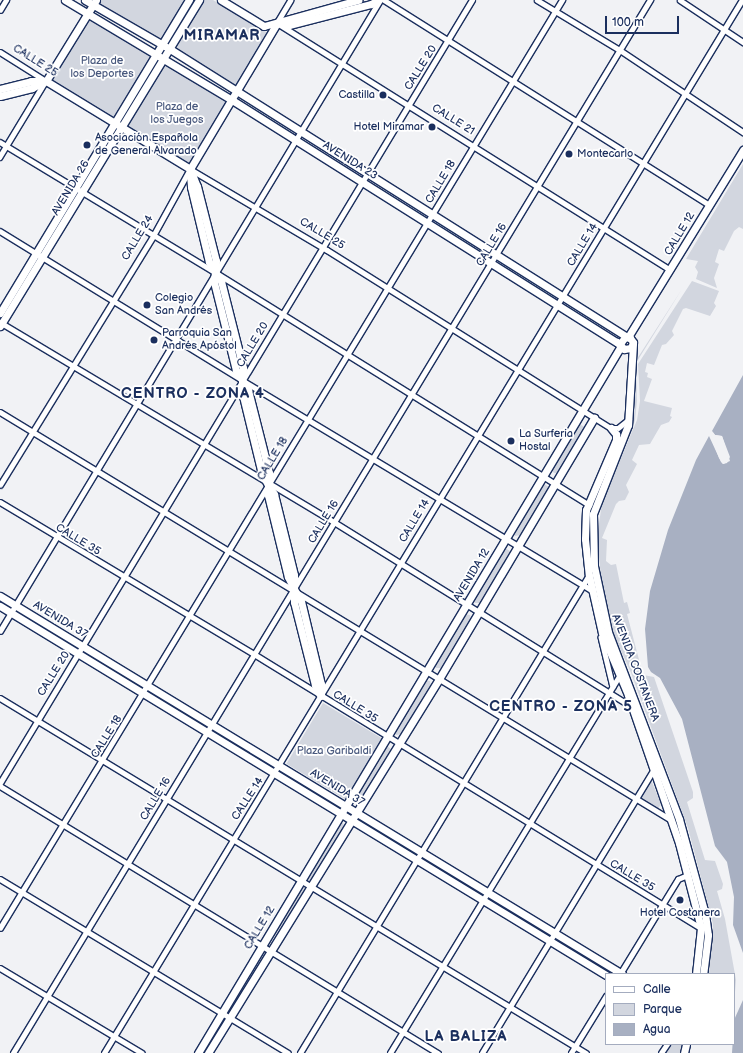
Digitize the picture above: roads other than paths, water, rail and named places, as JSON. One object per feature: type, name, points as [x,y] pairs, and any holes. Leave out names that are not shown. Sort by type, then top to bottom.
[{"type":"main road","name":"AVENIDA 23","points":[[65,0],[88,14],[159,49],[170,49],[630,340]]},
{"type":"main road","name":"AVENIDA 23","points":[[85,0],[95,2],[159,49],[164,60],[232,100],[621,345]]},
{"type":"main road","name":"AVENIDA 26","points":[[78,191],[115,122],[189,0]]},
{"type":"main road","name":"AVENIDA 26","points":[[1,324],[39,255],[78,191],[164,60],[199,0]]},
{"type":"main road","points":[[221,0],[264,26],[277,23],[285,18],[358,0]]},
{"type":"main road","points":[[277,23],[289,25],[371,4],[379,0]]},
{"type":"main road","points":[[0,96],[32,88],[46,81],[95,2]]},
{"type":"main road","name":"CALLE 24","points":[[190,169],[277,23]]},
{"type":"main road","points":[[0,89],[31,81],[46,81]]},
{"type":"main road","name":"CALLE 25","points":[[46,81],[122,126],[190,169]]},
{"type":"main road","name":"CALLE 12","points":[[621,345],[622,339],[630,340],[635,329],[743,150]]},
{"type":"main road","points":[[190,169],[190,187],[209,262],[215,272],[214,282],[236,370],[242,380],[242,392],[260,467],[268,485],[270,503],[288,577],[294,589],[294,602],[315,685],[321,696]]},
{"type":"main road","name":"AVENIDA 26","points":[[0,313],[39,255]]},
{"type":"main road","points":[[621,345],[628,349],[630,340]]},
{"type":"main road","name":"AVENIDA COSTANERA","points":[[630,340],[630,418],[594,508],[592,538],[592,590],[599,621],[620,675],[635,706],[654,770],[708,931],[703,973]]},
{"type":"main road","name":"AVENIDA 12","points":[[342,815],[345,806],[583,412],[621,345]]},
{"type":"main road","points":[[350,820],[357,813],[439,679],[594,418]]},
{"type":"main road","name":"AVENIDA COSTANERA","points":[[610,428],[616,434],[616,440],[587,504],[585,529],[592,575],[608,632],[679,819],[701,928],[696,973]]},
{"type":"main road","name":"AVENIDA 37","points":[[0,596],[619,973]]},
{"type":"main road","name":"AVENIDA 37","points":[[0,606],[605,975]]},
{"type":"main road","name":"CALLE 12","points":[[198,1053],[342,815]]},
{"type":"main road","name":"CALLE 12","points":[[208,1053],[350,820]]},
{"type":"street","points":[[0,10],[6,0]]},
{"type":"street","name":"CALLE 24","points":[[277,23],[291,0]]},
{"type":"street","points":[[0,631],[177,338],[215,272],[344,64],[379,0]]},
{"type":"street","points":[[384,0],[644,161],[710,205]]},
{"type":"street","name":"CALLE 20","points":[[0,784],[36,720],[204,446],[242,380],[472,0]]},
{"type":"street","points":[[537,0],[620,50],[743,132]]},
{"type":"street","name":"CALLE 18","points":[[0,928],[61,824],[149,686],[308,418],[349,355],[513,79],[562,0]]},
{"type":"street","name":"CALLE 16","points":[[14,1053],[650,0]]},
{"type":"street","points":[[680,0],[743,42]]},
{"type":"street","name":"CALLE 14","points":[[104,1053],[280,766],[400,564],[742,0]]},
{"type":"street","name":"CALLE 21","points":[[277,23],[671,270]]},
{"type":"street","name":"CALLE 25","points":[[0,52],[46,81]]},
{"type":"street","points":[[0,157],[46,81]]},
{"type":"street","points":[[0,142],[78,191],[215,272],[594,508]]},
{"type":"street","name":"CALLE 24","points":[[0,485],[153,236],[190,169]]},
{"type":"street","name":"CALLE 25","points":[[190,169],[389,288],[610,428]]},
{"type":"street","points":[[0,231],[177,338],[242,380],[374,457],[506,540],[592,590]]},
{"type":"street","points":[[1,324],[268,485],[334,522],[478,612],[635,706]]},
{"type":"street","points":[[0,412],[230,550],[427,672],[672,820]]},
{"type":"street","points":[[610,428],[621,426],[630,418]]},
{"type":"street","name":"CALLE 35","points":[[0,502],[190,618],[254,654],[386,737],[701,928]]},
{"type":"street","points":[[300,1053],[336,991],[423,853],[503,717],[544,652],[583,584],[592,575]]},
{"type":"street","points":[[599,621],[613,687]]},
{"type":"street","points":[[390,1053],[531,824],[620,675]]},
{"type":"street","points":[[0,698],[444,965],[586,1053]]},
{"type":"street","points":[[482,1053],[595,864],[658,763]]},
{"type":"street","points":[[0,784],[61,824],[438,1053]]},
{"type":"street","points":[[622,973],[678,879],[690,874]]},
{"type":"street","points":[[0,878],[153,972],[231,1016],[288,1053]]},
{"type":"street","points":[[0,968],[142,1053]]},
{"type":"street","points":[[571,1053],[605,998]]},
{"type":"water","points":[[743,375],[743,953],[733,925],[734,897],[727,862],[715,846],[682,719],[660,678],[651,672],[648,667],[645,629],[650,591],[668,530],[696,460],[709,436],[721,462],[723,464],[730,461],[722,436],[715,435],[712,431]]},
{"type":"water","points":[[743,1000],[743,1053],[732,1053],[732,1045],[735,1045],[735,1018]]},
{"type":"place","name":"Castilla","points":[[383,95]]},
{"type":"place","name":"Hotel Miramar","points":[[432,127]]},
{"type":"place","name":"Asociación Española de General Alvarado","points":[[87,145]]},
{"type":"place","name":"Montecarlo","points":[[569,154]]},
{"type":"place","name":"Colegio San Andrés","points":[[147,305]]},
{"type":"place","name":"Parroquia San Andrés Apóstol","points":[[154,340]]},
{"type":"place","name":"La Surferia Hostal","points":[[511,441]]},
{"type":"place","name":"Hotel Costanera","points":[[680,900]]},
{"type":"district","name":"MIRAMAR","points":[[222,36]]},
{"type":"district","name":"CENTRO - ZONA 4","points":[[193,394]]},
{"type":"district","name":"CENTRO - ZONA 5","points":[[561,707]]},
{"type":"district","name":"LA BALIZA","points":[[466,1037]]},
{"type":"park label","name":"Plaza de los Deportes","points":[[102,68]]},
{"type":"park label","name":"Plaza de los Juegos","points":[[177,114]]},
{"type":"park label","name":"Plaza Garibaldi","points":[[334,751]]}]
